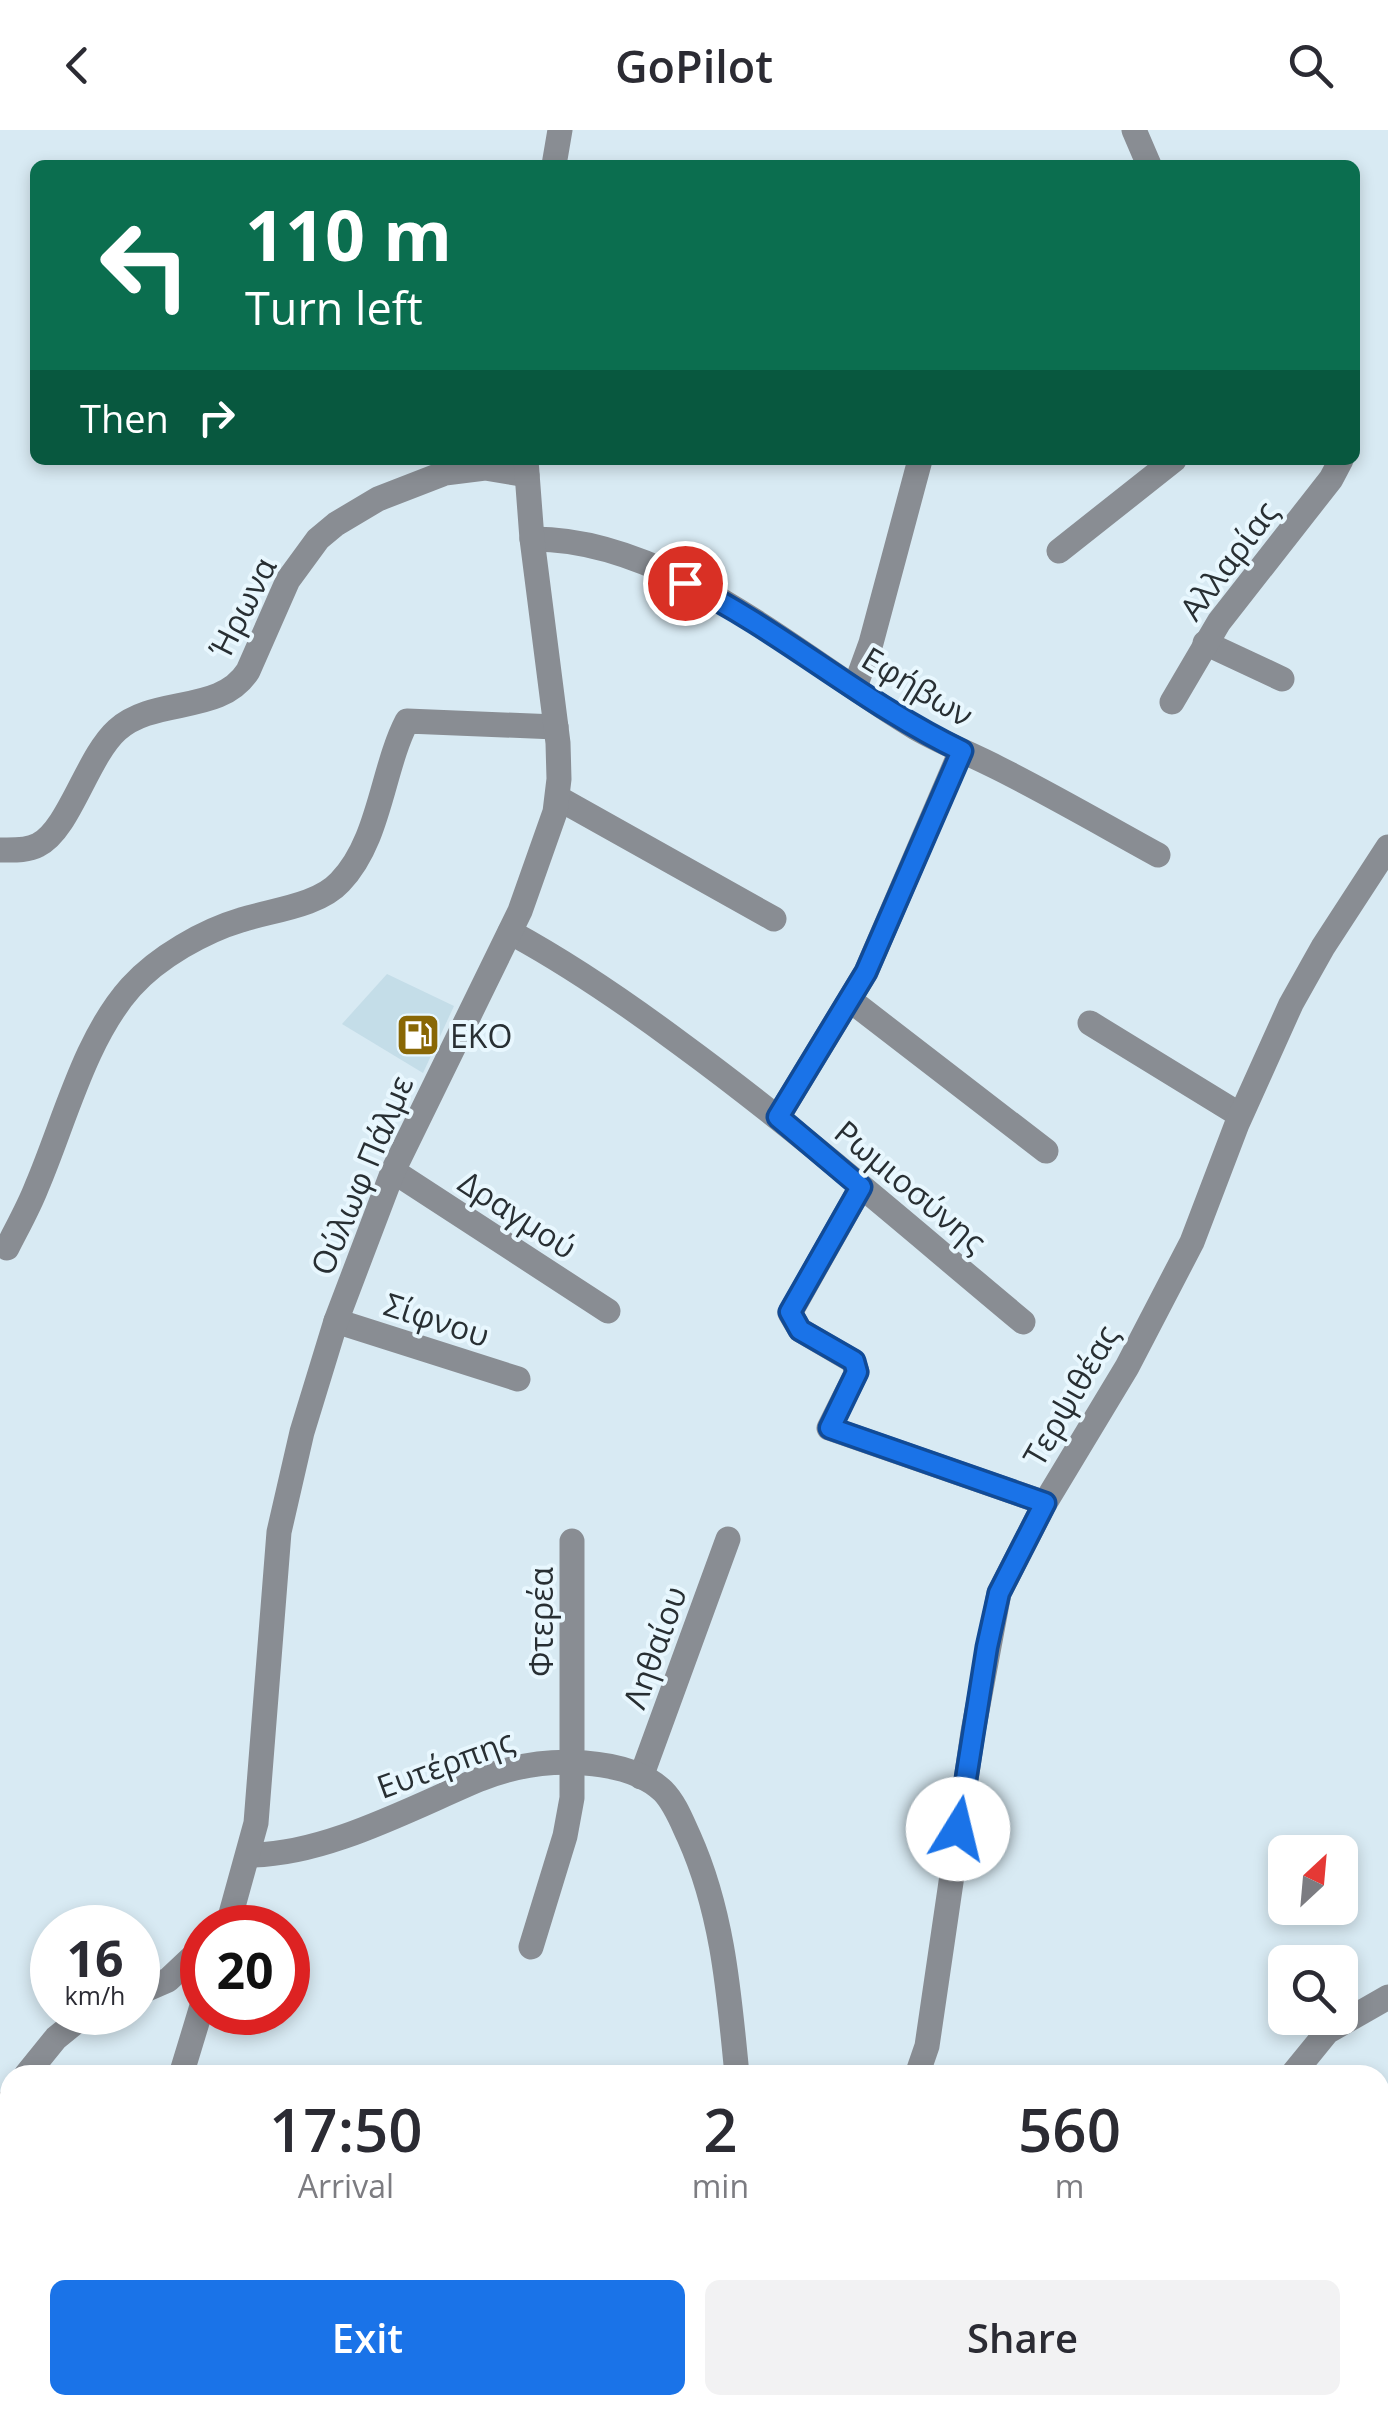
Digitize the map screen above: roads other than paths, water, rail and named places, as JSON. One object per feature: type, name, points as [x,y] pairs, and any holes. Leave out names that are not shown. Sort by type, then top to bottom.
[{"type":"street","points":[[555,160],[560,130]]},
{"type":"street","points":[[1134,130],[1147,160]]},
{"type":"street","points":[[854,687],[871,643],[919,465]]},
{"type":"street","points":[[1058,552],[1168,465]]},
{"type":"street","name":"Αλλαρίας","points":[[1172,702],[1206,643],[1338,465]]},
{"type":"street","name":"Ούλωφ Πάλμε","points":[[234,1905],[250,1855],[263,1764],[279,1532],[298,1446],[336,1321],[394,1171],[510,932],[545,850],[558,798],[560,767],[526,468]]},
{"type":"street","name":"Ήρωνα","points":[[0,850],[31,848],[47,839],[98,752],[127,722],[154,709],[212,697],[240,684],[288,580],[318,539],[336,524],[390,493],[445,473],[526,468]]},
{"type":"street","name":"Εφήβων","points":[[532,539],[583,545],[652,568],[735,609],[915,727],[1158,856]]},
{"type":"street","points":[[1206,643],[1282,679]]},
{"type":"street","points":[[7,1248],[37,1188],[94,1049],[122,998],[136,982],[205,934],[310,900],[340,884],[375,816],[407,721],[556,727]]},
{"type":"street","points":[[778,1117],[866,972],[962,751]]},
{"type":"street","points":[[558,798],[774,919]]},
{"type":"street","name":"Τερψιθέας","points":[[921,2065],[928,2046],[993,1618],[1008,1572],[1127,1367],[1192,1242],[1240,1115],[1308,974],[1388,848]]},
{"type":"street","name":"Ρωμιοσύνης","points":[[510,932],[600,984],[778,1117],[1023,1322]]},
{"type":"street","points":[[850,1000],[1046,1151]]},
{"type":"street","points":[[1090,1022],[1240,1115]]},
{"type":"street","name":"Δραγμού","points":[[394,1171],[608,1311]]},
{"type":"street","points":[[861,1187],[790,1312],[800,1330],[854,1361],[857,1372],[830,1428],[1045,1503]]},
{"type":"street","name":"Σίφνου","points":[[336,1321],[518,1379]]},
{"type":"street","name":"Ληθαίου","points":[[641,1777],[728,1539]]},
{"type":"street","name":"Φτερέα","points":[[531,1948],[565,1836],[572,1798],[572,1541]]},
{"type":"street","name":"Ευτέρπης","points":[[250,1855],[282,1853],[339,1836],[498,1772],[574,1762],[641,1777]]},
{"type":"street","points":[[641,1777],[661,1789],[672,1804],[714,1904],[723,1946],[737,2065]]},
{"type":"street","points":[[1300,2065],[1327,2032],[1388,1997]]},
{"type":"street","points":[[34,2065],[60,2035]]},
{"type":"street","points":[[184,2065],[193,2035]]},
{"type":"place","name":"EKO","points":[[418,1035]]}]
